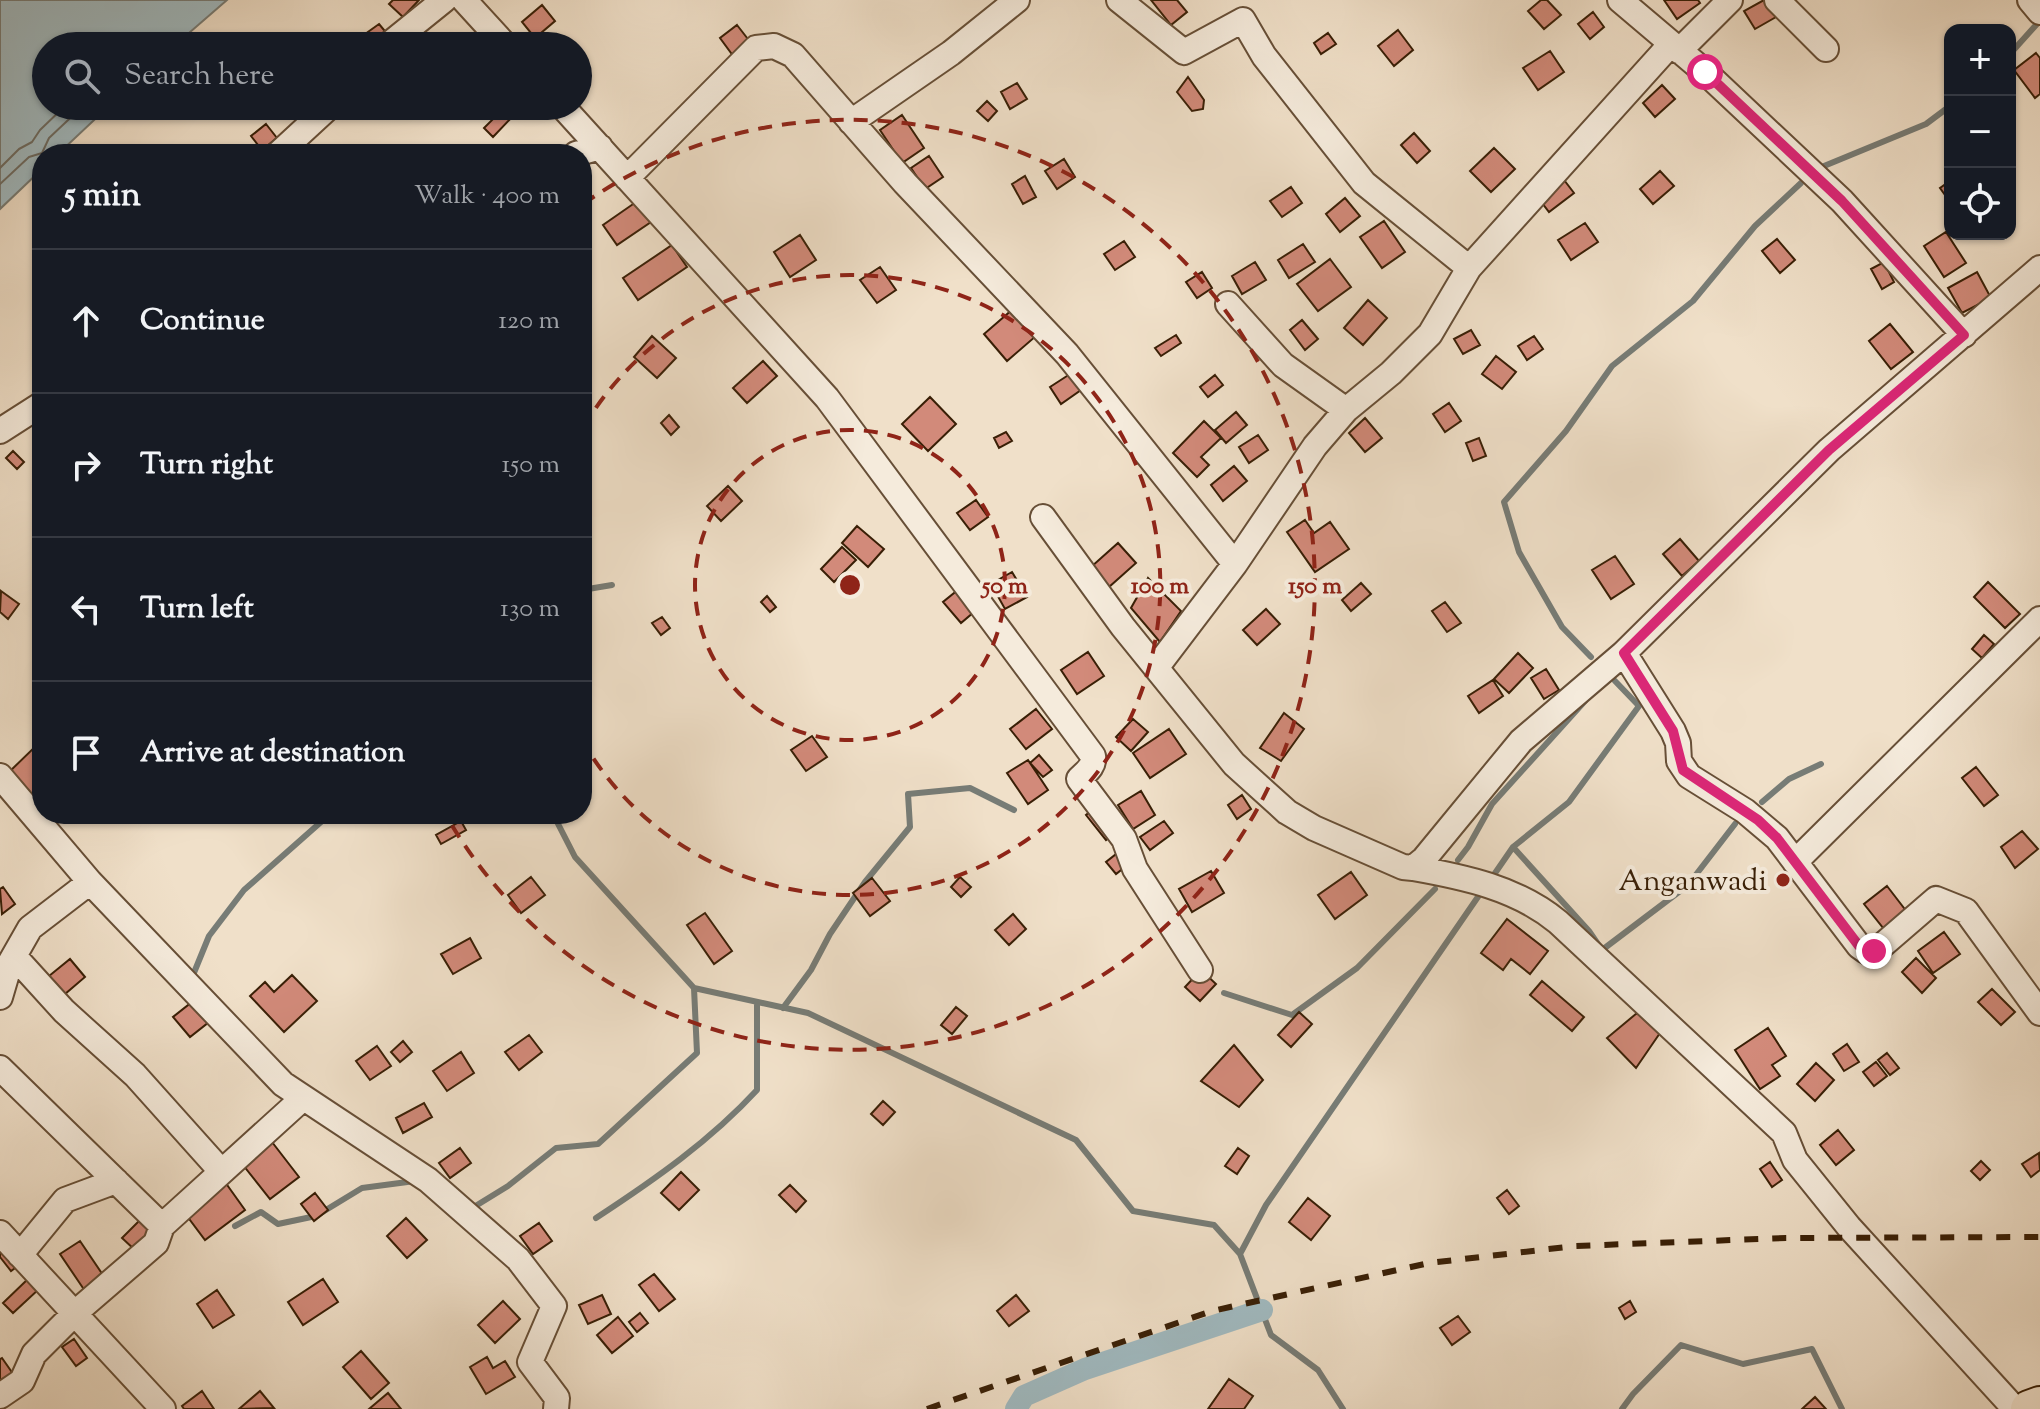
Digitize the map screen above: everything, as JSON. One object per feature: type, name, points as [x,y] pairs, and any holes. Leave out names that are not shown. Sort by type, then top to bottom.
[{"type":"main road","points":[[2029,1409],[2040,1405]]},
{"type":"street","points":[[404,32],[444,0]]},
{"type":"street","points":[[464,0],[493,32]]},
{"type":"street","points":[[851,122],[951,53],[1017,0]]},
{"type":"street","points":[[1119,0],[1184,52],[1243,20],[1264,56],[1364,183],[1469,268]]},
{"type":"street","points":[[1620,0],[1705,72],[1842,201],[1964,335]]},
{"type":"street","points":[[1156,668],[1235,564],[1303,462],[1346,410],[1391,373],[1430,334],[1469,268],[1674,48],[1730,0]]},
{"type":"street","points":[[1777,0],[1826,49]]},
{"type":"street","points":[[2030,0],[2040,12]]},
{"type":"street","points":[[627,178],[756,48],[774,46],[793,55],[905,183],[1067,354],[1235,564]]},
{"type":"street","points":[[289,144],[315,120]]},
{"type":"street","points":[[570,120],[584,144]]},
{"type":"street","points":[[592,154],[627,178],[827,398],[1093,756],[1090,768],[1079,779],[1124,839],[1135,869],[1200,970]]},
{"type":"street","points":[[1413,868],[1424,859],[1521,741],[1624,653],[1829,450],[2040,268]]},
{"type":"street","points":[[1228,304],[1283,365],[1346,410]]},
{"type":"street","points":[[0,431],[32,410]]},
{"type":"street","points":[[1043,517],[1156,668],[1234,764],[1287,812],[1314,828],[1403,867],[1467,878],[1492,886],[1542,909],[1558,922],[1784,1133],[1795,1160],[1849,1227],[2015,1409]]},
{"type":"street","points":[[1795,862],[2040,619]]},
{"type":"street","points":[[1624,653],[1673,731],[1683,770],[1758,820],[1777,838],[1859,946],[1866,951],[1878,949],[1936,899],[1966,911],[2040,1013]]},
{"type":"street","points":[[0,776],[32,814]]},
{"type":"street","points":[[41,824],[90,882],[283,1084],[428,1180],[518,1259],[554,1306],[530,1362],[557,1398],[556,1409]]},
{"type":"street","points":[[0,997],[14,956],[30,928],[90,882]]},
{"type":"street","points":[[14,956],[64,1011],[135,1075],[221,1171]]},
{"type":"street","points":[[0,1068],[162,1226]]},
{"type":"street","points":[[0,1396],[22,1381],[34,1354],[75,1313],[156,1243],[162,1226],[302,1099]]},
{"type":"street","points":[[20,1255],[65,1200],[116,1181]]},
{"type":"street","points":[[0,1233],[163,1409]]},
{"type":"water","points":[[0,0],[227,0],[190,32],[32,32],[32,120],[94,120],[69,144],[32,144],[32,179],[0,209]]},
{"type":"building","points":[[393,0],[419,0],[403,17],[389,4]]},
{"type":"building","points":[[1151,0],[1177,0],[1187,12],[1171,25]]},
{"type":"building","points":[[1541,0],[1547,0],[1561,15],[1544,29],[1528,11]]},
{"type":"building","points":[[1664,0],[1698,0],[1700,3],[1677,19]]},
{"type":"building","points":[[1764,0],[1776,17],[1755,29],[1744,11]]},
{"type":"building","points":[[542,5],[555,21],[542,32],[530,32],[522,22]]},
{"type":"building","points":[[1593,12],[1604,27],[1590,39],[1578,24]]},
{"type":"building","points":[[379,24],[386,32],[368,32]]},
{"type":"building","points":[[737,25],[751,43],[734,57],[720,38]]},
{"type":"building","points":[[1398,30],[1413,50],[1394,66],[1378,46]]},
{"type":"building","points":[[1328,33],[1336,44],[1321,54],[1314,43]]},
{"type":"building","points":[[1550,51],[1564,72],[1538,90],[1523,68]]},
{"type":"building","points":[[2036,53],[2040,58],[2040,94],[2035,98],[2016,73],[2016,68]]},
{"type":"building","points":[[1188,77],[1204,100],[1203,109],[1192,111],[1177,92]]},
{"type":"building","points":[[1017,83],[1027,99],[1010,109],[1001,92]]},
{"type":"building","points":[[1662,85],[1675,99],[1655,117],[1643,103]]},
{"type":"building","points":[[987,101],[997,111],[988,121],[977,111]]},
{"type":"building","points":[[902,115],[924,148],[902,163],[880,130]]},
{"type":"building","points":[[492,120],[509,120],[493,137],[484,128]]},
{"type":"building","points":[[266,124],[277,138],[270,144],[257,144],[251,136]]},
{"type":"building","points":[[1414,133],[1430,151],[1417,163],[1401,145]]},
{"type":"building","points":[[1494,148],[1515,169],[1491,192],[1470,171]]},
{"type":"building","points":[[929,156],[943,177],[925,189],[911,168]]},
{"type":"building","points":[[1064,159],[1075,177],[1057,189],[1045,171]]},
{"type":"building","points":[[1660,171],[1674,186],[1653,204],[1640,189]]},
{"type":"building","points":[[1025,176],[1036,197],[1023,204],[1012,184]]},
{"type":"building","points":[[1561,176],[1574,193],[1549,212],[1536,195]]},
{"type":"building","points":[[1291,187],[1302,203],[1282,217],[1270,201]]},
{"type":"building","points":[[1345,198],[1360,216],[1340,232],[1326,214]]},
{"type":"building","points":[[636,202],[651,222],[617,245],[603,225]]},
{"type":"building","points":[[1384,221],[1405,252],[1382,268],[1360,237]]},
{"type":"building","points":[[1585,223],[1598,242],[1571,260],[1558,240]]},
{"type":"building","points":[[1944,233],[1944,240],[1951,240],[1966,263],[1944,277],[1924,246]]},
{"type":"building","points":[[800,235],[816,260],[790,277],[774,252]]},
{"type":"building","points":[[1777,239],[1795,260],[1780,273],[1762,251]]},
{"type":"building","points":[[1124,241],[1135,257],[1115,270],[1104,254]]},
{"type":"building","points":[[1303,244],[1315,262],[1289,278],[1278,260]]},
{"type":"building","points":[[672,245],[687,267],[638,300],[623,278]]},
{"type":"building","points":[[1330,259],[1351,287],[1318,311],[1297,284]]},
{"type":"building","points":[[1255,262],[1266,280],[1242,294],[1232,276]]},
{"type":"building","points":[[1884,262],[1894,282],[1882,289],[1871,269]]},
{"type":"building","points":[[880,267],[896,290],[877,303],[860,280]]},
{"type":"building","points":[[1202,272],[1212,288],[1197,298],[1186,282]]},
{"type":"building","points":[[1977,272],[1991,298],[1962,313],[1948,288]]},
{"type":"building","points":[[1368,300],[1387,318],[1363,345],[1344,328]]},
{"type":"building","points":[[1013,309],[1036,336],[1007,361],[984,334]]},
{"type":"building","points":[[1302,320],[1318,339],[1305,350],[1290,330]]},
{"type":"building","points":[[1890,324],[1913,352],[1891,369],[1869,341]]},
{"type":"building","points":[[1471,330],[1480,345],[1463,354],[1454,339]]},
{"type":"building","points":[[1176,335],[1181,343],[1161,356],[1155,348]]},
{"type":"building","points":[[652,336],[676,358],[657,378],[634,357]]},
{"type":"building","points":[[1534,336],[1543,349],[1527,360],[1518,346]]},
{"type":"building","points":[[1496,356],[1516,372],[1502,389],[1482,374]]},
{"type":"building","points":[[763,361],[777,376],[747,403],[733,388]]},
{"type":"building","points":[[1070,374],[1081,390],[1061,404],[1050,387]]},
{"type":"building","points":[[1215,375],[1223,385],[1208,397],[1200,387]]},
{"type":"building","points":[[930,397],[956,424],[928,451],[902,424]]},
{"type":"building","points":[[1449,403],[1461,421],[1445,432],[1433,414]]},
{"type":"building","points":[[1236,412],[1247,425],[1226,443],[1215,430]]},
{"type":"building","points":[[669,415],[679,427],[671,435],[661,423]]},
{"type":"building","points":[[1365,418],[1382,438],[1365,452],[1349,433]]},
{"type":"building","points":[[1204,421],[1221,438],[1201,457],[1209,465],[1197,477],[1173,453]]},
{"type":"building","points":[[1006,432],[1012,441],[999,448],[994,438]]},
{"type":"building","points":[[1258,435],[1268,450],[1249,463],[1239,447]]},
{"type":"building","points":[[1479,438],[1486,456],[1473,461],[1466,443]]},
{"type":"building","points":[[13,451],[24,462],[17,469],[6,458]]},
{"type":"building","points":[[1234,466],[1247,481],[1223,501],[1211,485]]},
{"type":"building","points":[[728,486],[742,501],[721,521],[707,506]]},
{"type":"building","points":[[976,500],[988,517],[970,530],[957,513]]},
{"type":"building","points":[[1305,520],[1314,533],[1330,522],[1349,549],[1315,572],[1287,532]]},
{"type":"building","points":[[857,526],[884,549],[868,567],[842,543]]},
{"type":"building","points":[[1680,539],[1699,561],[1682,576],[1663,554]]},
{"type":"building","points":[[1118,543],[1136,563],[1109,587],[1091,567]]},
{"type":"building","points":[[842,547],[856,560],[834,582],[821,569]]},
{"type":"building","points":[[1615,556],[1634,584],[1611,599],[1592,570]]},
{"type":"building","points":[[1012,572],[1027,597],[1005,609],[991,584]]},
{"type":"building","points":[[1148,578],[1181,611],[1160,642],[1131,608]]},
{"type":"building","points":[[1988,582],[2020,614],[2005,628],[1974,597]]},
{"type":"building","points":[[1361,583],[1371,594],[1351,611],[1342,600]]},
{"type":"building","points":[[964,585],[981,606],[961,623],[943,602]]},
{"type":"building","points":[[1,591],[19,604],[8,619],[0,612]]},
{"type":"building","points":[[767,596],[776,607],[770,612],[761,602]]},
{"type":"building","points":[[1445,602],[1461,623],[1447,632],[1432,611]]},
{"type":"building","points":[[1266,609],[1280,624],[1257,645],[1243,630]]},
{"type":"building","points":[[662,617],[670,628],[661,635],[652,623]]},
{"type":"building","points":[[1984,635],[1994,644],[1982,658],[1972,649]]},
{"type":"building","points":[[1088,652],[1104,676],[1077,694],[1061,670]]},
{"type":"building","points":[[1518,653],[1533,668],[1509,693],[1494,679]]},
{"type":"building","points":[[1546,669],[1559,690],[1544,699],[1531,678]]},
{"type":"building","points":[[1493,680],[1503,696],[1479,713],[1468,696]]},
{"type":"building","points":[[1036,709],[1052,729],[1026,749],[1010,729]]},
{"type":"building","points":[[1284,713],[1304,729],[1281,761],[1260,748]]},
{"type":"building","points":[[1133,719],[1148,732],[1131,751],[1116,737]]},
{"type":"building","points":[[1169,729],[1186,754],[1150,778],[1133,753]]},
{"type":"building","points":[[812,736],[827,757],[806,771],[791,750]]},
{"type":"building","points":[[32,750],[32,793],[28,796],[4,777]]},
{"type":"building","points":[[1039,755],[1052,770],[1043,777],[1030,763]]},
{"type":"building","points":[[1028,760],[1048,790],[1028,804],[1007,773]]},
{"type":"building","points":[[1976,767],[1998,795],[1984,806],[1962,778]]},
{"type":"building","points":[[1141,791],[1155,815],[1133,829],[1118,805]]},
{"type":"building","points":[[1242,795],[1251,809],[1237,819],[1228,805]]},
{"type":"building","points":[[1096,807],[1115,833],[1106,840],[1086,815]]},
{"type":"building","points":[[1164,821],[1173,833],[1150,850],[1140,837]]},
{"type":"building","points":[[456,824],[463,824],[466,830],[441,844],[436,835]]},
{"type":"building","points":[[2022,831],[2038,849],[2015,868],[2001,847]]},
{"type":"building","points":[[1120,851],[1130,863],[1116,874],[1106,862]]},
{"type":"building","points":[[1211,871],[1224,893],[1192,912],[1179,889]]},
{"type":"building","points":[[1351,872],[1367,895],[1335,919],[1318,895]]},
{"type":"building","points":[[531,877],[545,895],[521,913],[508,895]]},
{"type":"building","points":[[960,877],[971,887],[961,897],[951,887]]},
{"type":"building","points":[[872,878],[890,901],[870,916],[853,893]]},
{"type":"building","points":[[1887,886],[1907,912],[1884,929],[1864,904]]},
{"type":"building","points":[[3,887],[15,904],[2,914],[0,889]]},
{"type":"building","points":[[705,913],[732,951],[714,964],[687,925]]},
{"type":"building","points":[[1013,914],[1026,929],[1009,945],[995,930]]},
{"type":"building","points":[[1507,919],[1548,951],[1530,974],[1511,959],[1503,970],[1481,953]]},
{"type":"building","points":[[1944,932],[1960,954],[1933,973],[1918,951]]},
{"type":"building","points":[[470,938],[481,958],[453,974],[441,954]]},
{"type":"building","points":[[1916,958],[1936,978],[1922,993],[1902,972]]},
{"type":"building","points":[[70,959],[85,977],[65,994],[49,976]]},
{"type":"building","points":[[1201,970],[1216,984],[1200,1001],[1185,987]]},
{"type":"building","points":[[292,975],[317,1001],[284,1032],[250,996],[265,982],[274,992]]},
{"type":"building","points":[[1542,981],[1584,1017],[1572,1031],[1530,995]]},
{"type":"building","points":[[1992,989],[2015,1012],[2001,1025],[1978,1002]]},
{"type":"building","points":[[192,1002],[209,1022],[190,1037],[173,1017]]},
{"type":"building","points":[[956,1007],[967,1016],[952,1034],[941,1025]]},
{"type":"building","points":[[1299,1012],[1312,1024],[1291,1047],[1278,1035]]},
{"type":"building","points":[[1637,1013],[1660,1033],[1636,1068],[1607,1038]]},
{"type":"building","points":[[1768,1028],[1786,1056],[1772,1065],[1780,1076],[1760,1089],[1735,1050]]},
{"type":"building","points":[[529,1035],[542,1052],[519,1070],[505,1052]]},
{"type":"building","points":[[403,1041],[412,1052],[400,1062],[391,1052]]},
{"type":"building","points":[[1847,1044],[1859,1062],[1844,1071],[1833,1054]]},
{"type":"building","points":[[1234,1045],[1263,1080],[1239,1107],[1201,1081]]},
{"type":"building","points":[[377,1046],[391,1066],[370,1080],[356,1061]]},
{"type":"building","points":[[461,1052],[474,1073],[447,1091],[433,1071]]},
{"type":"building","points":[[1887,1053],[1899,1068],[1890,1075],[1878,1060]]},
{"type":"building","points":[[1876,1062],[1887,1076],[1874,1086],[1863,1072]]},
{"type":"building","points":[[1816,1063],[1834,1080],[1815,1101],[1797,1084]]},
{"type":"building","points":[[883,1101],[895,1112],[883,1125],[871,1114]]},
{"type":"building","points":[[424,1103],[432,1117],[403,1133],[396,1118]]},
{"type":"building","points":[[1838,1130],[1854,1150],[1836,1165],[1820,1145]]},
{"type":"building","points":[[272,1142],[299,1177],[270,1199],[243,1165]]},
{"type":"building","points":[[460,1148],[471,1163],[450,1178],[439,1163]]},
{"type":"building","points":[[1238,1148],[1249,1156],[1237,1174],[1225,1166]]},
{"type":"building","points":[[2039,1153],[2040,1170],[2031,1177],[2022,1164]]},
{"type":"building","points":[[1981,1161],[1990,1170],[1980,1180],[1971,1171]]},
{"type":"building","points":[[1770,1162],[1782,1180],[1772,1187],[1760,1169]]},
{"type":"building","points":[[681,1172],[699,1190],[679,1210],[661,1193]]},
{"type":"building","points":[[225,1182],[245,1210],[205,1240],[184,1212]]},
{"type":"building","points":[[790,1185],[806,1201],[796,1212],[779,1195]]},
{"type":"building","points":[[1507,1190],[1519,1206],[1509,1214],[1497,1198]]},
{"type":"building","points":[[315,1193],[328,1210],[314,1221],[301,1204]]},
{"type":"building","points":[[1308,1198],[1330,1216],[1311,1240],[1289,1222]]},
{"type":"building","points":[[144,1216],[156,1229],[135,1250],[122,1238]]},
{"type":"building","points":[[406,1218],[427,1240],[407,1258],[387,1236]]},
{"type":"building","points":[[539,1223],[552,1241],[533,1254],[520,1236]]},
{"type":"building","points":[[80,1241],[107,1281],[87,1294],[60,1254]]},
{"type":"building","points":[[0,1246],[22,1263],[11,1271],[0,1257]]},
{"type":"building","points":[[654,1274],[675,1299],[659,1311],[639,1285]]},
{"type":"building","points":[[29,1278],[39,1289],[13,1313],[3,1303]]},
{"type":"building","points":[[323,1279],[338,1302],[303,1325],[288,1302]]},
{"type":"building","points":[[217,1290],[234,1315],[213,1328],[197,1304]]},
{"type":"building","points":[[602,1295],[611,1314],[588,1324],[579,1305]]},
{"type":"building","points":[[1016,1295],[1029,1311],[1009,1326],[997,1311]]},
{"type":"building","points":[[503,1301],[520,1319],[495,1343],[478,1325]]},
{"type":"building","points":[[1630,1301],[1636,1312],[1625,1319],[1619,1308]]},
{"type":"building","points":[[640,1313],[648,1323],[637,1332],[629,1322]]},
{"type":"building","points":[[1458,1316],[1470,1332],[1452,1345],[1440,1328]]},
{"type":"building","points":[[618,1317],[633,1336],[612,1353],[597,1335]]},
{"type":"building","points":[[74,1339],[87,1358],[76,1366],[62,1347]]},
{"type":"building","points":[[361,1351],[389,1383],[371,1399],[343,1367]]},
{"type":"building","points":[[487,1357],[493,1368],[505,1361],[515,1377],[486,1394],[470,1367]]},
{"type":"building","points":[[0,1359],[18,1381],[0,1393]]},
{"type":"building","points":[[1229,1379],[1253,1396],[1244,1409],[1208,1409]]},
{"type":"building","points":[[202,1391],[214,1409],[184,1409],[182,1406]]},
{"type":"building","points":[[260,1391],[274,1408],[239,1409]]},
{"type":"building","points":[[388,1393],[401,1409],[369,1409]]},
{"type":"building","points":[[1815,1397],[1826,1409],[1802,1409]]},
{"type":"waterway","points":[[2016,47],[2037,24]]},
{"type":"waterway","points":[[1824,166],[1926,124],[1944,110]]},
{"type":"waterway","points":[[1591,657],[1562,627],[1519,552],[1504,502],[1566,431],[1612,366],[1693,301],[1755,226],[1801,183]]},
{"type":"waterway","points":[[592,588],[612,585]]},
{"type":"waterway","points":[[1491,879],[1513,847],[1569,802],[1639,706],[1615,681]]},
{"type":"waterway","points":[[1458,860],[1492,804],[1585,701]]},
{"type":"waterway","points":[[1762,802],[1789,779],[1821,764]]},
{"type":"waterway","points":[[783,1008],[811,970],[830,934],[865,882],[910,827],[908,794],[970,788],[1014,810]]},
{"type":"waterway","points":[[191,980],[209,936],[244,890],[319,824]]},
{"type":"waterway","points":[[558,824],[575,857],[694,988],[808,1013],[1076,1140],[1133,1211],[1214,1225],[1240,1254],[1271,1335],[1318,1370],[1343,1409]]},
{"type":"waterway","points":[[1513,847],[1589,931],[1602,950],[1688,885],[1735,824]]},
{"type":"waterway","points":[[1224,993],[1292,1015],[1357,968],[1435,889]]},
{"type":"waterway","points":[[1240,1254],[1266,1205],[1482,891]]},
{"type":"waterway","points":[[469,1210],[508,1186],[556,1148],[598,1144],[697,1053],[694,988]]},
{"type":"waterway","points":[[596,1218],[681,1159],[757,1090],[757,1002]]},
{"type":"waterway","points":[[235,1226],[261,1212],[278,1224],[316,1216],[362,1188],[415,1181]]},
{"type":"waterway","points":[[1016,1409],[1024,1396],[1085,1369],[1262,1310]]},
{"type":"waterway","points":[[1622,1409],[1681,1345],[1743,1364],[1812,1349],[1842,1409]]},
{"type":"railway","points":[[927,1409],[1212,1311],[1429,1263],[1575,1246],[1786,1238],[2040,1237]]},
{"type":"place","name":"Anganwadi","points":[[1783,880]]},
{"type":"route","points":[[1705,72],[1842,201],[1964,335],[1829,450],[1624,653],[1673,731],[1683,770],[1758,820],[1777,838],[1859,946],[1866,951],[1874,951]]}]
